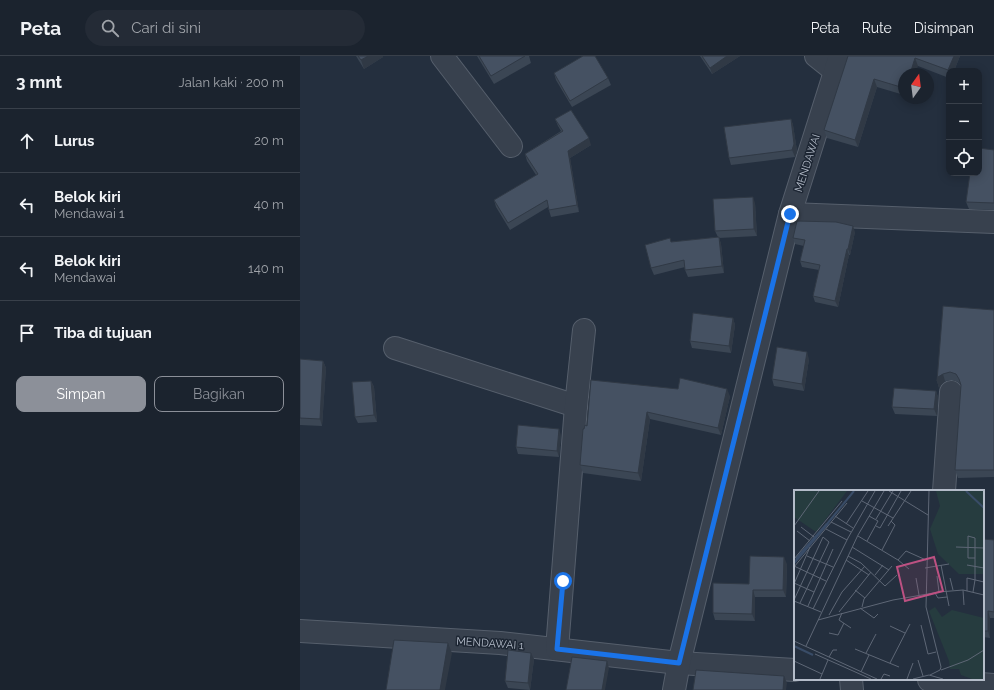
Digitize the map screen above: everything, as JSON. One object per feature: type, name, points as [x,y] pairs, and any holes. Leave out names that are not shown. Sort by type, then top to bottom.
[{"type":"street","points":[[442,56],[510,146]]},
{"type":"street","points":[[816,56],[838,64]]},
{"type":"street","name":"MENDAWAI","points":[[674,690],[679,663],[790,214],[838,64]]},
{"type":"street","points":[[790,214],[994,222]]},
{"type":"street","points":[[557,649],[576,406],[584,330]]},
{"type":"street","points":[[395,348],[576,406]]},
{"type":"street","points":[[944,490],[951,392]]},
{"type":"street","name":"MENDAWAI 1","points":[[300,631],[500,643],[679,663],[794,670]]},
{"type":"street","points":[[851,680],[852,690]]},
{"type":"street","points":[[937,680],[994,685]]},
{"type":"building","points":[[358,56],[368,56],[361,60]]},
{"type":"building","points":[[479,56],[525,56],[491,76]]},
{"type":"building","points":[[583,56],[595,56],[608,78],[570,101],[554,73]]},
{"type":"building","points":[[702,56],[727,56],[710,68]]},
{"type":"building","points":[[848,56],[954,56],[949,68],[946,69],[915,58],[912,68],[898,68],[898,86],[874,79],[855,140],[824,130]]},
{"type":"building","points":[[571,110],[589,138],[568,151],[577,205],[549,210],[547,200],[508,223],[494,200],[538,174],[525,154],[563,131],[555,119]]},
{"type":"building","points":[[791,119],[794,144],[792,150],[729,158],[724,127]]},
{"type":"building","points":[[982,148],[994,150],[994,203],[966,202],[970,176],[982,176]]},
{"type":"building","points":[[753,197],[754,229],[715,231],[713,199]]},
{"type":"building","points":[[797,221],[836,222],[853,226],[835,301],[813,296],[820,265],[800,261],[805,240],[793,238]]},
{"type":"building","points":[[719,237],[722,266],[685,270],[684,260],[651,268],[645,245],[670,238],[671,242]]},
{"type":"building","points":[[943,306],[994,310],[994,470],[955,470],[961,385],[956,374],[950,372],[938,377],[937,381]]},
{"type":"building","points":[[693,313],[733,318],[729,346],[690,341]]},
{"type":"building","points":[[777,347],[807,352],[802,384],[772,379]]},
{"type":"building","points":[[300,359],[323,361],[320,419],[300,418]]},
{"type":"building","points":[[680,378],[727,389],[718,428],[647,412],[638,473],[580,465],[583,429],[585,425],[587,426],[591,380],[678,389]]},
{"type":"building","points":[[371,381],[374,415],[355,417],[352,382]]},
{"type":"building","points":[[894,388],[936,391],[934,409],[892,407]]},
{"type":"building","points":[[518,425],[559,429],[557,451],[516,447]]},
{"type":"building","points":[[984,539],[994,540],[994,612],[988,611],[988,631],[984,631]]},
{"type":"building","points":[[750,556],[784,557],[783,590],[753,590],[752,614],[713,613],[713,583],[749,584]]},
{"type":"building","points":[[394,640],[448,643],[440,690],[386,690]]},
{"type":"building","points":[[508,650],[531,653],[528,683],[505,681]]},
{"type":"building","points":[[572,657],[607,661],[602,690],[566,690]]},
{"type":"building","points":[[696,670],[784,676],[783,690],[693,690]]},
{"type":"route","points":[[563,581],[557,649],[679,663],[790,214]]}]
